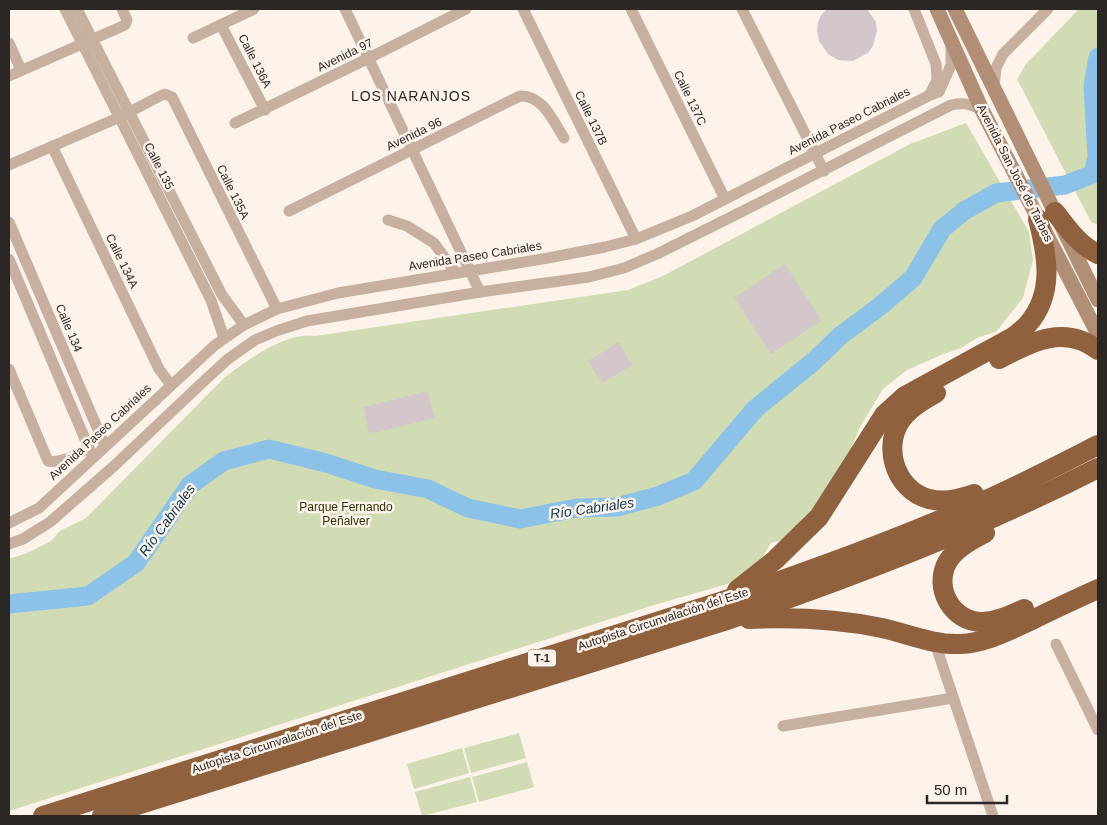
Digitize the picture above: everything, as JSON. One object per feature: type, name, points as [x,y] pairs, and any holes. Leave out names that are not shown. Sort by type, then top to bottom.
[{"type":"highway","points":[[1047,215],[1067,228],[1092,251],[1098,254]]},
{"type":"highway","points":[[723,601],[775,560],[818,517],[884,415],[905,396],[1014,337],[1028,324],[1040,306],[1046,284],[1048,265],[1047,215]]},
{"type":"highway","points":[[1033,478],[1001,484],[948,502],[928,499],[912,491],[901,480],[894,464],[892,448],[895,430],[904,416],[934,394],[1018,349],[1040,340],[1056,336],[1074,338],[1083,340],[1098,350]]},
{"type":"highway","name":"Autopista Circunvalación del Este","points":[[43,816],[723,601],[970,508],[1098,445]]},
{"type":"highway","name":"Autopista Circunvalación del Este","points":[[102,816],[724,621],[820,588],[905,556],[1042,496],[1098,468]]},
{"type":"highway","points":[[1042,496],[1005,523],[959,549],[948,561],[943,575],[942,588],[947,601],[956,612],[967,620],[983,622],[1000,619],[1098,574]]},
{"type":"highway","points":[[724,621],[766,618],[826,620],[881,628],[935,643],[962,644],[984,640],[1008,631],[1098,589]]},
{"type":"street","name":"Calle 135","points":[[65,9],[87,42],[222,295],[244,325]]},
{"type":"street","name":"Calle 135","points":[[77,9],[87,42]]},
{"type":"street","points":[[9,76],[126,25],[127,20],[122,9]]},
{"type":"street","points":[[193,38],[254,9]]},
{"type":"street","points":[[345,9],[480,292]]},
{"type":"street","name":"Calle 137B","points":[[523,9],[636,239]]},
{"type":"street","name":"Calle 137C","points":[[631,9],[725,199]]},
{"type":"street","points":[[742,9],[824,170]]},
{"type":"street","points":[[914,9],[936,64],[936,80],[930,95]]},
{"type":"street","name":"Avenida San José de Tarbes","points":[[937,9],[994,135],[1047,215],[1098,300]]},
{"type":"street","name":"Avenida San José de Tarbes","points":[[955,9],[1007,116],[1098,334]]},
{"type":"street","points":[[994,87],[996,68],[1004,54],[1048,9]]},
{"type":"street","name":"Avenida 97","points":[[235,123],[369,58],[462,10]]},
{"type":"street","name":"Calle 136A","points":[[221,25],[264,110]]},
{"type":"street","name":"Avenida Paseo Cabriales","points":[[12,520],[39,508],[91,453],[105,446],[224,338],[244,325],[277,309],[338,294],[548,258],[636,239],[692,216],[939,92],[951,65],[951,42]]},
{"type":"street","points":[[9,43],[21,70]]},
{"type":"street","name":"Calle 135A","points":[[125,115],[160,96],[166,94],[172,97],[277,309]]},
{"type":"street","name":"Avenida 96","points":[[289,211],[520,96],[529,96],[537,100],[564,138]]},
{"type":"street","points":[[9,544],[50,522],[114,466],[216,370],[255,340],[307,321],[589,276],[624,268],[657,254],[951,105],[962,102],[982,110]]},
{"type":"street","name":"Calle 135","points":[[125,115],[212,300],[224,338]]},
{"type":"street","points":[[9,165],[125,115]]},
{"type":"street","name":"Calle 134A","points":[[52,146],[159,369],[171,385]]},
{"type":"street","points":[[388,220],[407,226],[434,243],[456,273]]},
{"type":"street","name":"Calle 134","points":[[9,222],[105,446]]},
{"type":"street","points":[[9,259],[91,453],[54,462],[48,461],[9,369]]},
{"type":"street","points":[[935,643],[993,816]]},
{"type":"street","points":[[1056,644],[1098,730]]},
{"type":"street","points":[[784,726],[953,698]]},
{"type":"green space","points":[[1079,9],[1098,9],[1098,225],[1091,222],[1017,79],[1026,64]]},
{"type":"green space","name":"Parque Fernando Peñalver","points":[[966,123],[1029,232],[1033,260],[1023,298],[996,332],[979,337],[961,348],[907,370],[883,389],[860,427],[841,473],[791,538],[771,543],[753,573],[734,582],[651,606],[9,811],[9,559],[27,553],[51,541],[60,531],[86,518],[224,378],[243,364],[267,349],[292,338],[628,290],[663,276],[910,144]]},
{"type":"green space","points":[[519,733],[526,758],[471,773],[464,748]]},
{"type":"green space","points":[[462,748],[469,773],[414,789],[407,764]]},
{"type":"green space","points":[[527,762],[534,787],[479,802],[472,777]]},
{"type":"green space","points":[[470,777],[477,802],[422,816],[415,792]]},
{"type":"building","points":[[827,9],[867,9],[876,22],[877,31],[873,46],[868,53],[853,61],[838,60],[828,54],[819,41],[817,32],[821,15]]},
{"type":"building","points":[[785,264],[822,320],[771,354],[734,298]]},
{"type":"building","points":[[619,342],[632,365],[602,383],[588,361]]},
{"type":"building","points":[[428,391],[434,418],[369,434],[364,407]]},
{"type":"waterway","name":"Río Cabriales","points":[[9,604],[88,596],[136,563],[190,485],[224,461],[269,449],[326,463],[375,479],[428,489],[468,508],[520,519],[577,508],[617,507],[658,496],[694,481],[755,409],[813,362],[840,336],[879,307],[913,278],[942,229],[964,211],[996,193],[1065,185],[1093,174],[1097,157],[1093,86],[1098,57]]},
{"type":"district","name":"LOS NARANJOS","points":[[411,96]]}]
